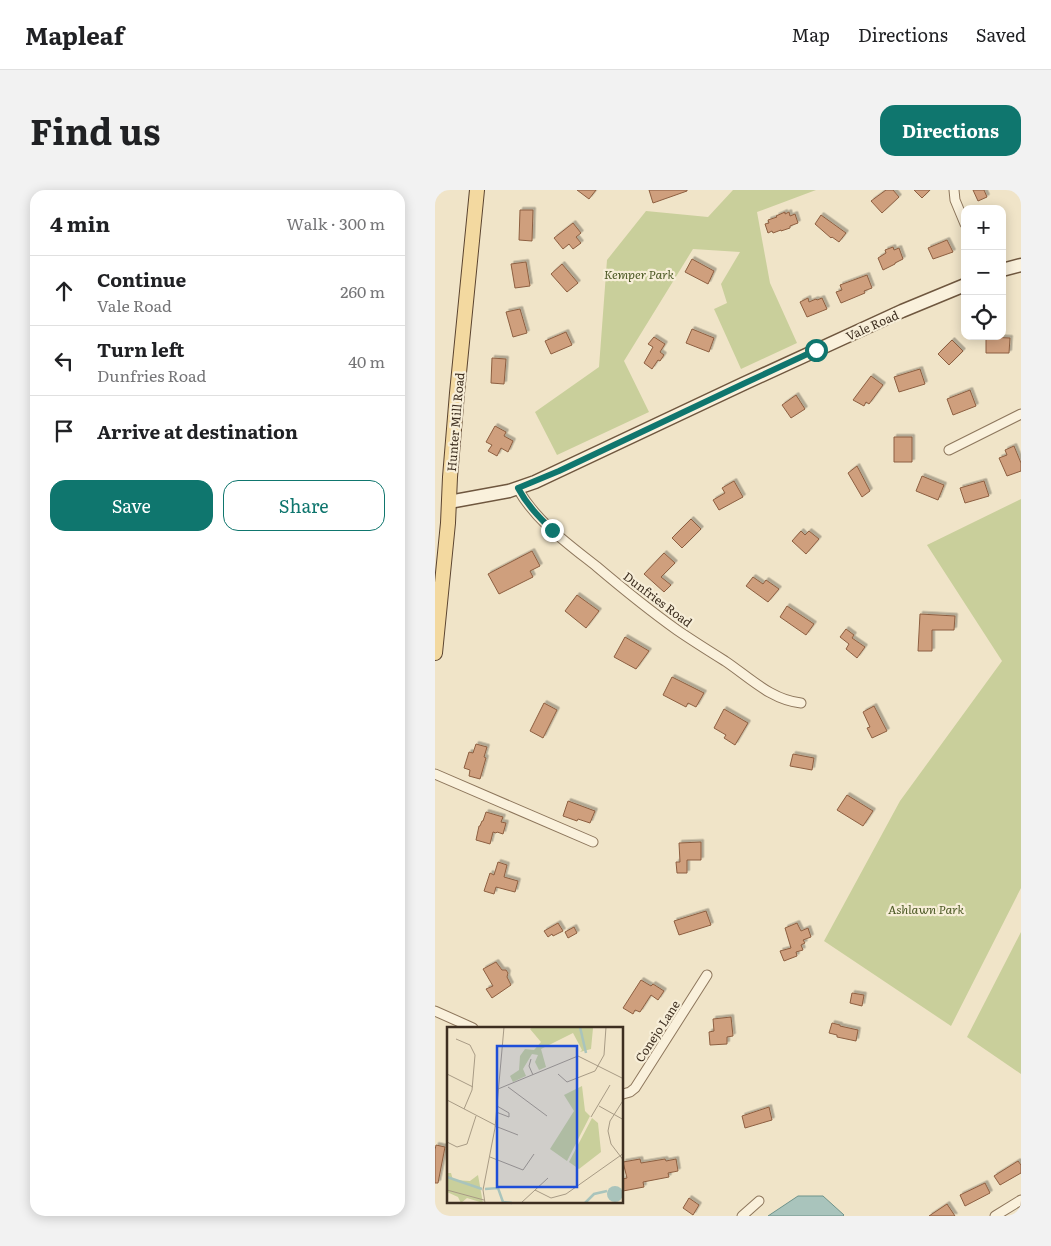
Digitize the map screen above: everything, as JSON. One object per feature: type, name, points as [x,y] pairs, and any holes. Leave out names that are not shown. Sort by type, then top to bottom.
[{"type":"main road","name":"Hunter Mill Road","points":[[435,654],[448,523],[458,375],[477,190]]},
{"type":"main road","points":[[1006,269],[1021,265]]},
{"type":"main road","name":"Vale Road","points":[[449,502],[518,488],[559,471],[902,311],[961,287]]},
{"type":"street","points":[[954,190],[955,200],[961,214]]},
{"type":"street","points":[[949,450],[1021,414]]},
{"type":"street","name":"Dunfries Road","points":[[518,488],[533,512],[552,530],[647,608],[676,630],[727,662],[770,694],[781,699],[801,703]]},
{"type":"street","points":[[435,774],[593,842]]},
{"type":"street","name":"Conejo Lane","points":[[624,1094],[635,1088],[707,974]]},
{"type":"street","points":[[435,1011],[471,1027]]},
{"type":"street","points":[[995,1216],[1021,1200]]},
{"type":"street","points":[[742,1216],[759,1202]]},
{"type":"green space","name":"Kemper Park","points":[[733,190],[816,190],[757,212],[770,283],[797,343],[741,369],[714,309],[727,303],[721,284],[740,252],[693,249],[624,361],[649,412],[557,455],[535,412],[599,367],[607,260],[646,211],[708,217]]},
{"type":"green space","name":"Ashlawn Park","points":[[1021,499],[1021,888],[951,1026],[824,941],[900,801],[1002,661],[927,545]]},
{"type":"green space","points":[[1021,932],[1021,1074],[967,1037]]},
{"type":"water","points":[[798,1196],[823,1196],[844,1215],[768,1216]]},
{"type":"building","points":[[577,190],[596,190],[589,199]]},
{"type":"building","points":[[649,190],[687,190],[687,191],[653,203]]},
{"type":"building","points":[[886,190],[893,190],[899,197],[882,213],[871,201]]},
{"type":"building","points":[[914,190],[930,190],[922,198]]},
{"type":"building","points":[[973,190],[984,190],[987,197],[978,201]]},
{"type":"building","points":[[520,210],[533,210],[532,241],[519,240]]},
{"type":"building","points":[[785,212],[785,214],[789,212],[790,216],[795,214],[798,223],[781,231],[768,233],[765,224],[769,223],[768,220]]},
{"type":"building","points":[[821,215],[846,233],[839,242],[831,238],[815,224]]},
{"type":"building","points":[[573,223],[581,233],[576,237],[581,243],[573,249],[569,244],[563,249],[554,238]]},
{"type":"building","points":[[947,240],[953,252],[933,259],[928,248]]},
{"type":"building","points":[[893,247],[894,250],[899,248],[903,259],[883,270],[878,258],[886,253],[885,250]]},
{"type":"building","points":[[692,259],[714,271],[708,284],[685,272]]},
{"type":"building","points":[[526,262],[530,286],[515,288],[511,264]]},
{"type":"building","points":[[562,264],[578,283],[567,292],[551,274]]},
{"type":"building","points":[[867,275],[872,288],[841,303],[836,292],[842,290],[840,285]]},
{"type":"building","points":[[808,298],[809,302],[822,298],[827,309],[807,317],[800,302]]},
{"type":"building","points":[[520,309],[527,333],[513,337],[506,312]]},
{"type":"building","points":[[692,329],[714,338],[709,352],[686,343]]},
{"type":"building","points":[[566,332],[572,345],[551,354],[545,341]]},
{"type":"building","points":[[654,337],[665,344],[660,352],[664,355],[652,369],[644,363],[653,347],[648,344]]},
{"type":"building","points":[[1006,338],[1010,338],[1009,353],[986,353],[986,340],[1006,340]]},
{"type":"building","points":[[952,340],[963,351],[949,365],[938,354]]},
{"type":"building","points":[[492,358],[506,359],[504,384],[491,383]]},
{"type":"building","points":[[920,369],[925,384],[899,392],[894,377]]},
{"type":"building","points":[[871,376],[883,385],[869,404],[866,402],[864,406],[853,400]]},
{"type":"building","points":[[970,390],[976,406],[953,415],[947,399]]},
{"type":"building","points":[[796,395],[805,409],[791,418],[782,405]]},
{"type":"building","points":[[495,426],[506,432],[504,436],[513,441],[508,452],[501,448],[497,456],[488,451],[492,445],[486,442]]},
{"type":"building","points":[[894,437],[912,437],[912,462],[894,462]]},
{"type":"building","points":[[1014,446],[1021,463],[1021,471],[1007,476],[999,458],[1007,455],[1005,450]]},
{"type":"building","points":[[857,466],[870,491],[862,497],[848,473]]},
{"type":"building","points":[[922,476],[944,485],[938,500],[916,491]]},
{"type":"building","points":[[734,481],[743,497],[719,510],[713,500],[725,493],[722,488]]},
{"type":"building","points":[[984,481],[989,496],[965,503],[960,488]]},
{"type":"building","points":[[691,519],[701,529],[682,548],[672,538]]},
{"type":"building","points":[[801,531],[805,535],[809,531],[819,539],[806,554],[792,541]]},
{"type":"building","points":[[532,551],[540,566],[530,571],[533,577],[499,594],[488,574]]},
{"type":"building","points":[[664,553],[675,563],[661,577],[671,585],[664,592],[644,574]]},
{"type":"building","points":[[753,577],[763,584],[766,580],[779,589],[768,602],[746,586]]},
{"type":"building","points":[[577,595],[599,611],[586,628],[565,611]]},
{"type":"building","points":[[787,606],[814,624],[806,635],[780,617]]},
{"type":"building","points":[[920,614],[955,616],[954,630],[932,630],[932,651],[918,651]]},
{"type":"building","points":[[846,629],[854,635],[852,638],[865,647],[857,658],[846,649],[849,644],[840,637]]},
{"type":"building","points":[[625,637],[649,651],[636,669],[614,657]]},
{"type":"building","points":[[672,677],[704,693],[696,707],[688,703],[686,707],[663,695]]},
{"type":"building","points":[[544,703],[557,710],[543,738],[530,731]]},
{"type":"building","points":[[874,706],[887,731],[872,738],[867,728],[870,727],[863,712]]},
{"type":"building","points":[[724,709],[748,723],[735,745],[724,738],[726,735],[714,728]]},
{"type":"building","points":[[476,744],[487,747],[480,779],[469,776],[470,770],[464,768],[469,752],[473,753]]},
{"type":"building","points":[[793,754],[814,758],[812,770],[790,766]]},
{"type":"building","points":[[847,795],[873,811],[863,826],[837,810]]},
{"type":"building","points":[[568,801],[595,811],[590,823],[563,816]]},
{"type":"building","points":[[486,812],[503,817],[501,822],[506,823],[503,834],[493,832],[490,844],[476,840],[479,826]]},
{"type":"building","points":[[701,842],[701,860],[687,860],[687,873],[677,873],[676,862],[680,862],[679,843]]},
{"type":"building","points":[[498,862],[507,865],[504,877],[518,881],[515,892],[496,887],[494,894],[484,891],[490,873],[494,875]]},
{"type":"building","points":[[706,911],[711,925],[679,935],[674,921]]},
{"type":"building","points":[[558,923],[563,931],[548,937],[544,931]]},
{"type":"building","points":[[797,923],[801,931],[808,928],[811,937],[803,940],[805,943],[801,945],[803,950],[796,952],[797,956],[784,961],[780,951],[791,948],[785,928]]},
{"type":"building","points":[[574,927],[577,933],[568,938],[565,932]]},
{"type":"building","points":[[496,962],[502,970],[506,970],[508,973],[507,977],[511,985],[492,998],[486,989],[493,986],[483,969]]},
{"type":"building","points":[[641,980],[651,986],[653,984],[664,991],[658,1000],[651,995],[640,1012],[635,1010],[633,1014],[623,1008]]},
{"type":"building","points":[[852,993],[864,995],[862,1006],[850,1003]]},
{"type":"building","points":[[731,1017],[733,1036],[727,1037],[727,1044],[710,1045],[709,1032],[714,1031],[713,1019]]},
{"type":"building","points":[[832,1023],[858,1030],[856,1041],[837,1037],[837,1035],[829,1033]]},
{"type":"building","points":[[769,1107],[772,1120],[745,1128],[742,1116]]},
{"type":"building","points":[[436,1145],[445,1147],[438,1183],[435,1183]]},
{"type":"building","points":[[640,1159],[641,1163],[676,1159],[678,1171],[668,1173],[669,1177],[643,1182],[644,1187],[624,1191],[624,1179],[627,1178],[624,1162]]},
{"type":"building","points":[[1018,1161],[1021,1165],[1021,1173],[1000,1185],[994,1176]]},
{"type":"building","points":[[985,1183],[990,1193],[965,1206],[960,1195]]},
{"type":"building","points":[[689,1198],[699,1205],[693,1215],[683,1208]]},
{"type":"building","points":[[947,1204],[955,1216],[929,1216]]},
{"type":"route","points":[[552,530],[533,512],[518,488],[559,471],[816,350]]}]
